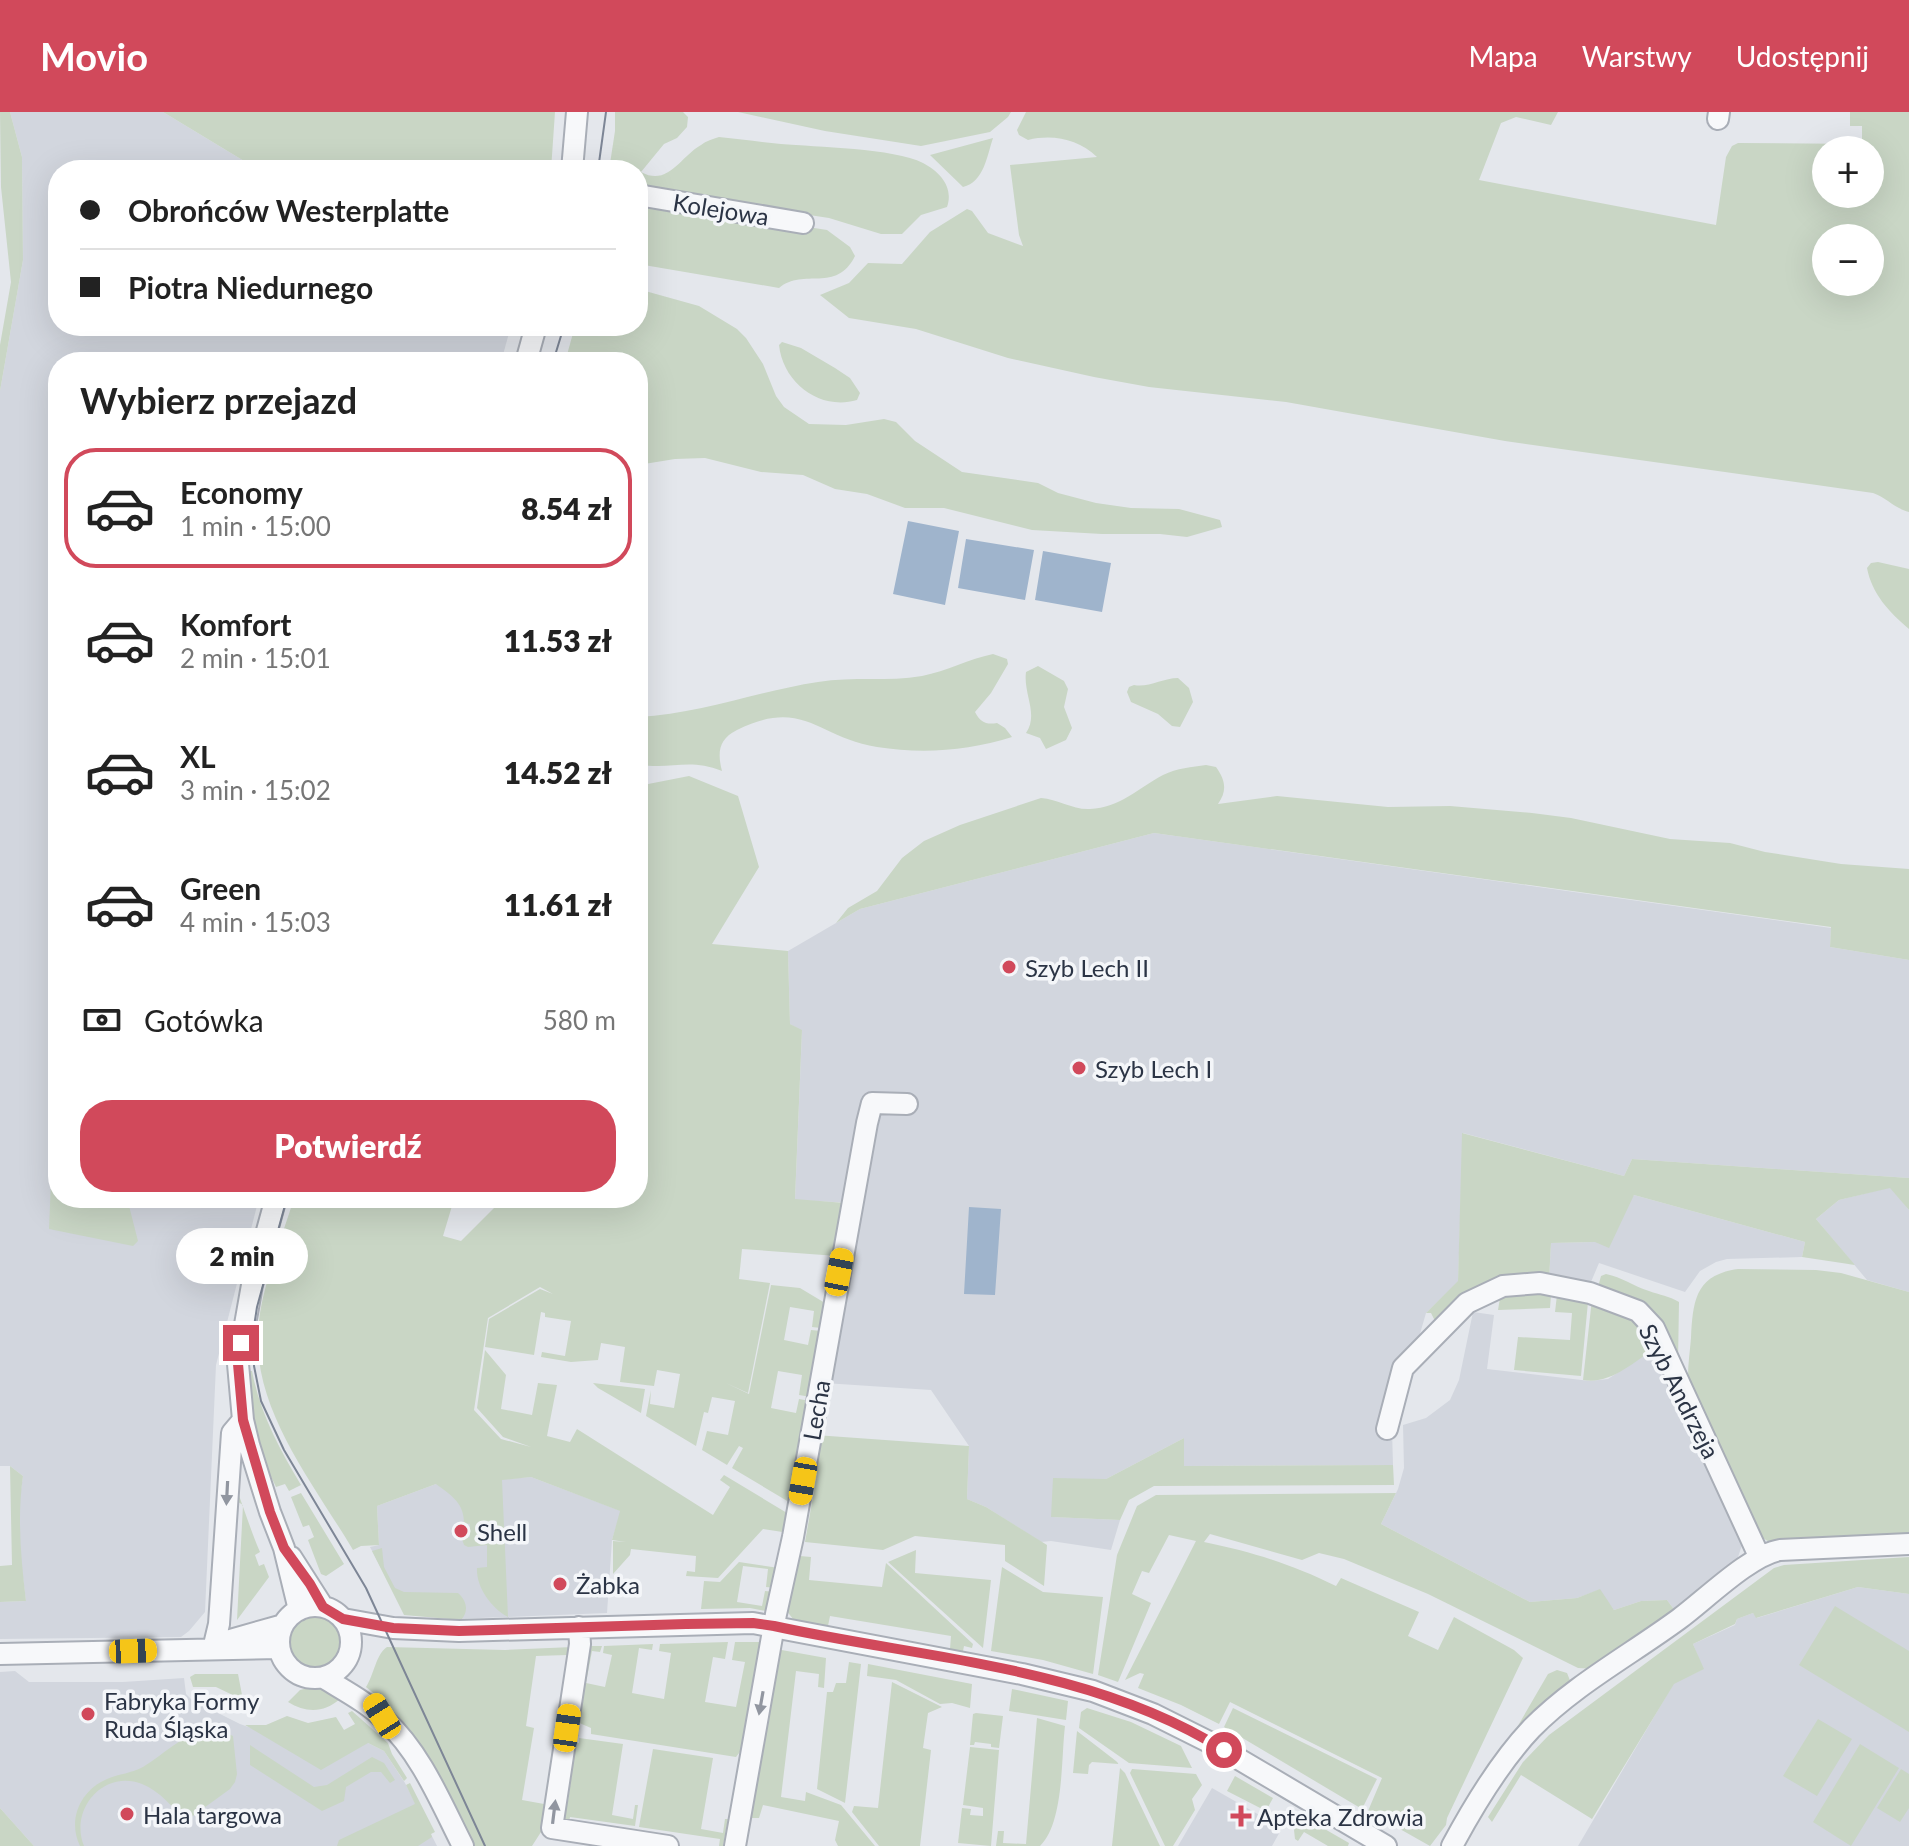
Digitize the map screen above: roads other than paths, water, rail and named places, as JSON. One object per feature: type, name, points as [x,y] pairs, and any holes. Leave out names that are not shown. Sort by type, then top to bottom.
[{"type":"street","points":[[573,160],[577,112]]},
{"type":"street","name":"Kolejowa","points":[[648,197],[803,223]]},
{"type":"street","name":"Lecha","points":[[738,1836],[872,1103],[907,1104]]},
{"type":"street","points":[[273,1208],[243,1321],[238,1364],[243,1420],[259,1480],[284,1548],[299,1610]]},
{"type":"street","name":"Szyb Andrzeja","points":[[1387,1429],[1403,1368],[1467,1303],[1503,1286],[1540,1283],[1590,1293],[1627,1305],[1638,1311],[1654,1328],[1759,1556]]},
{"type":"street","points":[[208,1647],[219,1624],[232,1433],[243,1420]]},
{"type":"street","points":[[1452,1846],[1498,1770],[1533,1727],[1759,1556],[1780,1550],[1909,1544]]},
{"type":"street","points":[[284,1548],[323,1607],[343,1619],[407,1629],[459,1631],[753,1623],[1022,1674],[1115,1698],[1194,1733],[1386,1846]]},
{"type":"street","points":[[0,1654],[208,1647],[283,1625],[299,1610],[323,1607]]},
{"type":"street","points":[[283,1625],[279,1648],[288,1667],[313,1679],[324,1678],[343,1665],[351,1650],[351,1639],[343,1619]]},
{"type":"street","points":[[579,1627],[580,1644],[552,1828],[668,1846]]},
{"type":"street","points":[[351,1639],[407,1629]]},
{"type":"street","points":[[208,1647],[222,1651],[279,1648]]},
{"type":"street","points":[[343,1665],[415,1756],[463,1846]]},
{"type":"street","points":[[324,1678],[382,1716]]},
{"type":"water","points":[[908,521],[959,531],[945,605],[893,594]]},
{"type":"water","points":[[966,539],[1034,550],[1025,600],[958,588]]},
{"type":"water","points":[[1043,551],[1111,563],[1102,612],[1035,600]]},
{"type":"water","points":[[969,1207],[1001,1209],[995,1295],[964,1294]]},
{"type":"tram line","points":[[599,160],[606,112]]},
{"type":"tram line","points":[[556,352],[561,336]]},
{"type":"tram line","points":[[284,1208],[257,1307],[253,1333],[254,1366],[261,1401],[284,1450],[366,1588],[485,1846]]},
{"type":"place","name":"Szyb Lech II","points":[[1009,967]]},
{"type":"place","name":"Szyb Lech I","points":[[1079,1068]]},
{"type":"place","name":"Shell","points":[[461,1531]]},
{"type":"place","name":"Żabka","points":[[560,1584]]},
{"type":"place","name":"Fabryka Formy Ruda Śląska","points":[[88,1714]]},
{"type":"place","name":"Hala targowa","points":[[127,1814]]},
{"type":"place","name":"Apteka Zdrowia","points":[[1241,1816]]}]
